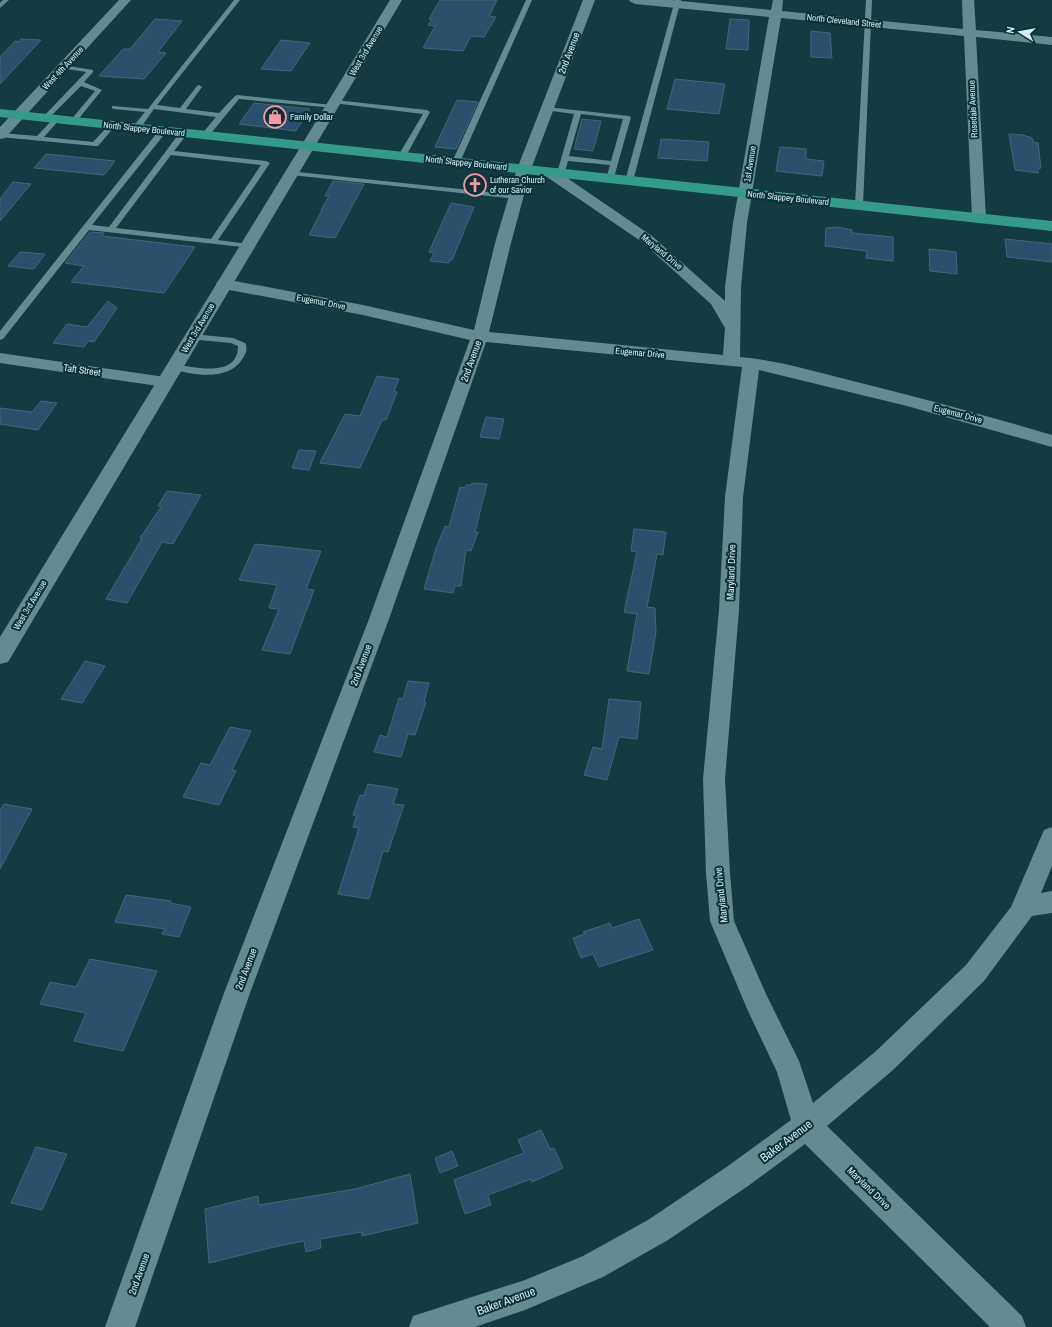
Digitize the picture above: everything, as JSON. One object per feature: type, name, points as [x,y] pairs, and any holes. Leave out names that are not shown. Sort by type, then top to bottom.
[{"type":"main road","name":"North Slappey Boulevard","points":[[0,113],[1052,226]]},
{"type":"street","name":"West 4th Avenue","points":[[0,135],[125,0]]},
{"type":"street","name":"West 3rd Avenue","points":[[0,656],[396,0]]},
{"type":"street","name":"2nd Avenue","points":[[120,1327],[237,994],[378,619],[480,336],[524,169],[589,0]]},
{"type":"street","name":"North Cleveland Street","points":[[636,0],[777,7],[868,23],[1052,41]]},
{"type":"street","name":"Rosedale Avenue","points":[[968,0],[979,218]]},
{"type":"street","name":"1st Avenue","points":[[733,328],[733,287],[740,223],[772,26],[777,7]]},
{"type":"street","name":"Maryland Drive","points":[[555,173],[662,251],[717,301],[733,328],[741,362],[729,610],[714,779],[718,873],[722,921],[757,1002],[790,1070],[806,1125],[1010,1327]]},
{"type":"street","name":"Eugemar Drive","points":[[224,284],[363,310],[459,333],[508,340],[741,362],[781,368],[986,421],[1052,441]]},
{"type":"street","name":"Taft Street","points":[[0,358],[169,374]]},
{"type":"street","name":"Baker Avenue","points":[[424,1327],[451,1320],[525,1295],[593,1267],[664,1226],[738,1176],[806,1125],[884,1061],[976,973],[1021,913],[1052,837]]},
{"type":"street","points":[[1024,906],[1052,902]]},
{"type":"lane","points":[[0,6],[6,0]]},
{"type":"lane","points":[[136,128],[237,0]]},
{"type":"lane","points":[[456,162],[529,0]]},
{"type":"lane","points":[[859,205],[869,0]]},
{"type":"lane","points":[[629,181],[677,2]]},
{"type":"lane","points":[[39,138],[51,118],[79,83],[91,71],[63,67]]},
{"type":"lane","points":[[74,121],[99,90],[79,83]]},
{"type":"lane","points":[[182,110],[199,87]]},
{"type":"lane","points":[[205,135],[237,97],[427,112],[402,156]]},
{"type":"lane","points":[[114,107],[182,110],[221,115]]},
{"type":"lane","points":[[547,109],[627,117],[610,178]]},
{"type":"lane","points":[[555,173],[565,158],[578,112]]},
{"type":"lane","points":[[0,135],[95,144],[112,125]]},
{"type":"lane","points":[[0,336],[163,131]]},
{"type":"lane","points":[[111,230],[184,133]]},
{"type":"lane","points":[[169,153],[266,163],[213,242]]},
{"type":"lane","points":[[565,158],[614,162]]},
{"type":"lane","points":[[291,173],[516,197]]},
{"type":"lane","points":[[87,227],[248,246]]},
{"type":"lane","points":[[169,374],[217,372],[226,370],[235,365],[243,350],[242,345],[233,342],[192,337]]},
{"type":"building","points":[[440,0],[497,0],[489,16],[496,17],[484,37],[471,36],[463,51],[423,48],[435,26],[428,25],[432,19],[429,19]]},
{"type":"building","points":[[155,19],[182,21],[158,52],[166,53],[144,79],[99,76],[123,49],[130,49]]},
{"type":"building","points":[[730,19],[749,20],[748,50],[726,49]]},
{"type":"building","points":[[811,31],[830,33],[832,58],[811,57]]},
{"type":"building","points":[[21,39],[41,40],[0,84],[0,57],[15,41],[19,42]]},
{"type":"building","points":[[281,40],[310,43],[291,71],[261,69]]},
{"type":"building","points":[[675,79],[725,84],[719,114],[667,109]]},
{"type":"building","points":[[457,100],[478,102],[456,149],[435,147]]},
{"type":"building","name":"Family Dollar","points":[[254,103],[310,109],[296,131],[239,124]]},
{"type":"building","points":[[582,119],[601,121],[593,151],[574,149]]},
{"type":"building","points":[[1009,134],[1023,135],[1032,138],[1033,142],[1038,143],[1041,168],[1038,169],[1038,173],[1015,170]]},
{"type":"building","points":[[661,139],[709,142],[707,161],[658,158]]},
{"type":"building","points":[[780,147],[806,149],[806,159],[824,161],[822,176],[776,171]]},
{"type":"building","points":[[46,154],[115,161],[104,175],[34,168]]},
{"type":"building","points":[[333,181],[364,184],[335,238],[309,235],[329,196],[325,196]]},
{"type":"building","points":[[13,182],[31,184],[0,221],[0,199]]},
{"type":"building","points":[[451,203],[474,207],[452,260],[450,260],[449,263],[430,261],[434,253],[429,252]]},
{"type":"building","points":[[838,227],[852,230],[852,233],[893,237],[893,261],[866,258],[867,251],[825,246],[826,228]]},
{"type":"building","points":[[90,232],[104,233],[102,236],[195,247],[164,293],[71,282],[84,266],[65,263]]},
{"type":"building","points":[[1005,239],[1052,244],[1052,262],[1007,257]]},
{"type":"building","points":[[929,249],[956,252],[957,274],[930,271]]},
{"type":"building","points":[[20,252],[45,254],[34,269],[8,266]]},
{"type":"building","points":[[108,301],[117,308],[94,342],[88,341],[84,347],[53,343],[67,324],[87,327]]},
{"type":"building","points":[[377,376],[399,379],[394,391],[397,392],[386,420],[382,420],[360,468],[320,463],[345,414],[360,416]]},
{"type":"building","points":[[41,401],[57,403],[38,430],[0,424],[0,408],[32,412]]},
{"type":"building","points":[[486,417],[504,419],[499,439],[480,437]]},
{"type":"building","points":[[299,450],[316,451],[309,470],[292,468]]},
{"type":"building","points":[[472,483],[487,484],[475,532],[478,532],[471,551],[466,550],[461,586],[455,586],[453,593],[424,589],[436,548],[445,526],[449,527],[460,487],[465,488],[466,485],[471,485]]},
{"type":"building","points":[[167,491],[201,495],[173,544],[162,542],[127,603],[106,599],[142,538],[140,538],[161,507],[158,506]]},
{"type":"building","points":[[634,529],[666,532],[663,555],[657,554],[647,607],[655,608],[656,632],[649,674],[627,671],[637,614],[624,612],[637,552],[631,551]]},
{"type":"building","points":[[255,544],[321,551],[306,589],[314,590],[290,654],[262,650],[279,609],[269,608],[277,585],[239,580]]},
{"type":"building","points":[[85,661],[105,666],[82,703],[61,699]]},
{"type":"building","points":[[408,681],[429,683],[424,702],[426,702],[415,735],[408,734],[401,757],[374,752],[380,735],[387,737],[399,698],[403,699]]},
{"type":"building","points":[[609,699],[641,702],[637,739],[619,737],[607,780],[584,775],[593,747],[602,749]]},
{"type":"building","points":[[230,727],[251,731],[232,770],[236,771],[219,805],[183,797],[201,763],[210,765]]},
{"type":"building","points":[[368,784],[398,789],[393,804],[404,805],[388,852],[383,851],[369,899],[338,894],[359,828],[353,827],[357,815],[353,815],[360,795],[364,796]]},
{"type":"building","points":[[4,804],[32,809],[0,869],[0,810]]},
{"type":"building","points":[[126,895],[171,901],[170,903],[191,907],[179,937],[162,934],[165,929],[115,922]]},
{"type":"building","points":[[639,919],[653,950],[599,967],[593,954],[581,958],[573,938],[585,934],[583,932],[610,923],[612,928]]},
{"type":"building","points":[[90,959],[157,971],[123,1051],[74,1041],[86,1013],[40,1004],[50,982],[76,987]]},
{"type":"building","points":[[541,1130],[550,1149],[554,1148],[563,1168],[532,1182],[531,1179],[488,1195],[491,1205],[465,1214],[454,1180],[524,1153],[518,1140]]},
{"type":"building","points":[[36,1147],[67,1154],[42,1210],[11,1203]]},
{"type":"building","points":[[452,1151],[458,1166],[440,1173],[435,1158]]},
{"type":"building","points":[[410,1174],[418,1223],[362,1236],[362,1232],[320,1239],[321,1248],[306,1252],[304,1241],[209,1263],[205,1209],[258,1196],[259,1205],[355,1189]]},
{"type":"place","name":"Family Dollar","points":[[275,117]]},
{"type":"place","name":"Lutheran Church of our Savior","points":[[475,185]]}]
